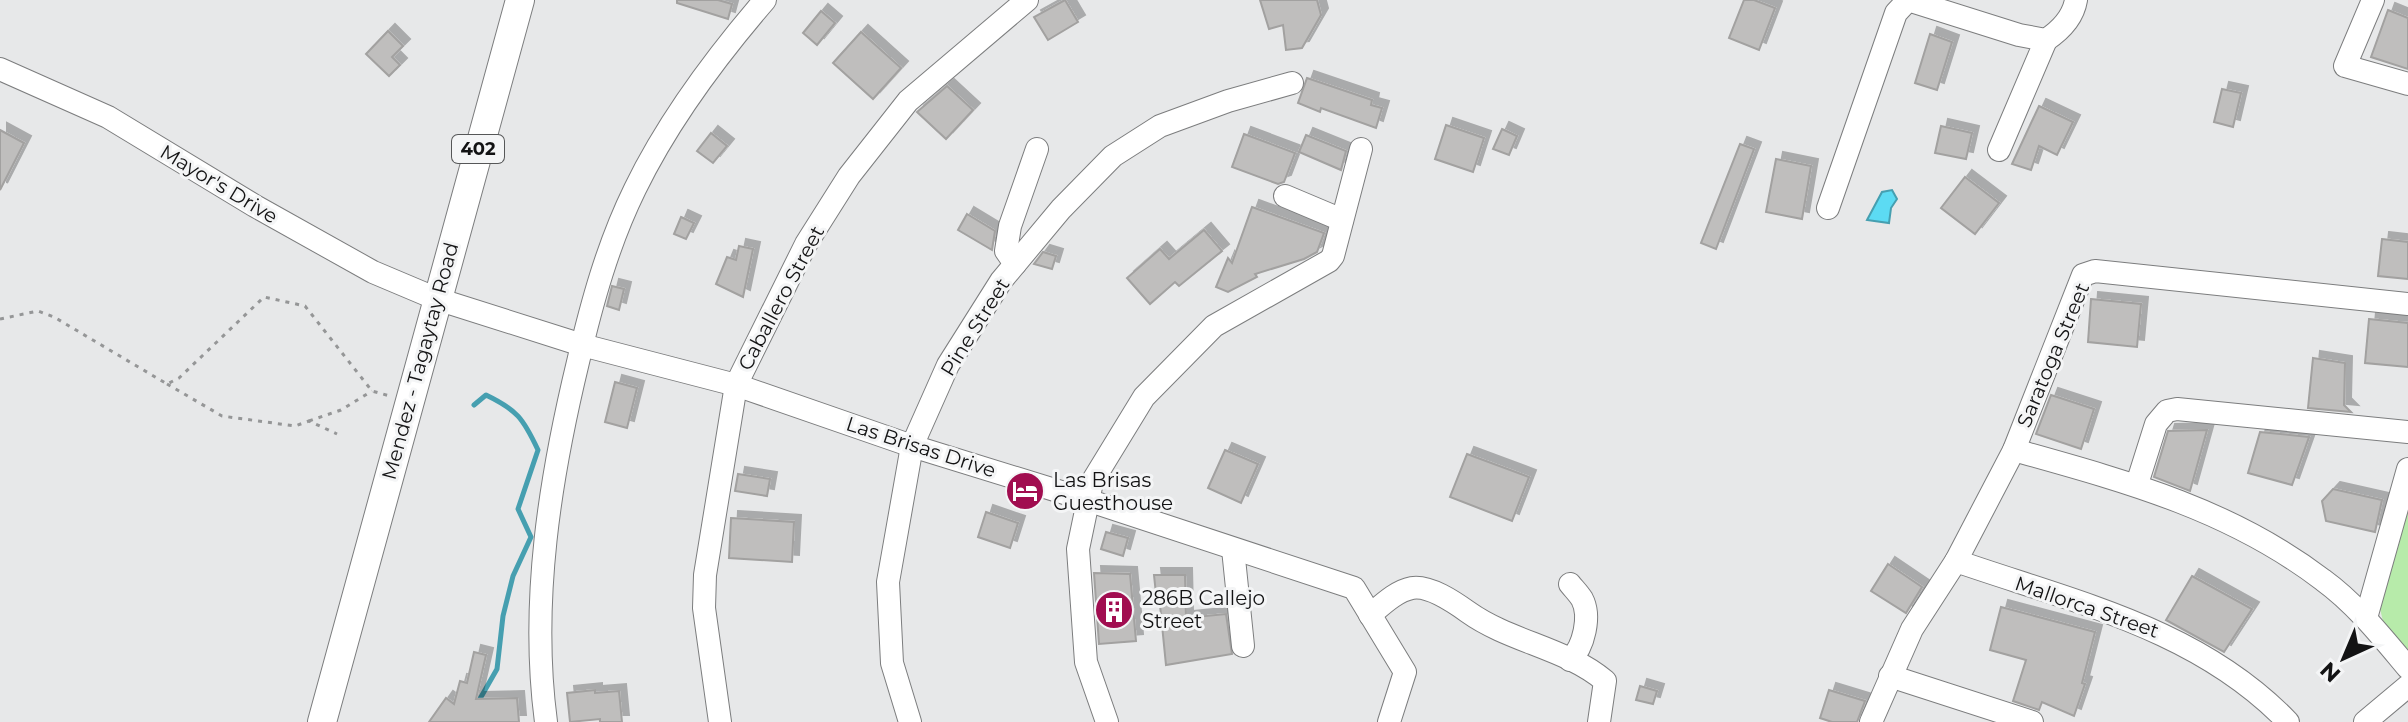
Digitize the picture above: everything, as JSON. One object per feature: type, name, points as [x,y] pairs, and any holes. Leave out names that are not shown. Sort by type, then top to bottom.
[{"type":"main road","name":"Mendez - Tagaytay Road","points":[[322,722],[520,0]]},
{"type":"street","points":[[546,722],[542,611],[547,527],[562,431],[605,260],[636,187],[678,113],[765,0]]},
{"type":"street","name":"Caballero Street","points":[[720,722],[704,608],[705,575],[736,385],[806,244],[849,176],[908,101],[1027,0]]},
{"type":"street","points":[[1828,208],[1891,25],[1896,13],[1908,0],[2019,35],[2046,40]]},
{"type":"street","points":[[1999,150],[2046,40],[2062,30],[2076,0]]},
{"type":"street","points":[[2373,0],[2345,66],[2408,84]]},
{"type":"street","name":"Mayor's Drive","points":[[0,69],[108,117],[255,206],[373,272],[437,299]]},
{"type":"street","name":"Pine Street","points":[[910,722],[892,663],[888,582],[912,446],[948,365],[1001,281],[1061,209],[1113,156],[1160,126],[1228,101],[1292,83]]},
{"type":"street","points":[[1015,264],[1006,251],[1010,226],[1037,149]]},
{"type":"street","points":[[1107,722],[1086,662],[1078,549],[1092,482],[1144,397],[1214,326],[1329,261],[1361,149]]},
{"type":"street","points":[[1285,196],[1342,220]]},
{"type":"street","name":"Saratoga Street","points":[[1871,722],[1912,629],[1956,561],[2014,450],[2083,275],[2095,271],[2408,304]]},
{"type":"street","name":"Las Brisas Drive","points":[[437,299],[582,345],[736,385],[912,446],[1354,588],[1405,672],[1389,722]]},
{"type":"street","points":[[2137,484],[2156,424],[2167,411],[2177,409],[2408,432]]},
{"type":"street","points":[[2014,450],[2137,484],[2219,517],[2272,545],[2325,581],[2366,618],[2408,668]]},
{"type":"street","points":[[2366,618],[2408,469]]},
{"type":"street","points":[[1233,549],[1243,646]]},
{"type":"street","name":"Mallorca Street","points":[[1956,561],[2133,621],[2169,637],[2212,659],[2245,683],[2288,722]]},
{"type":"street","points":[[1570,584],[1584,602],[1585,631],[1575,656],[1570,660]]},
{"type":"street","points":[[1370,615],[1398,593],[1414,587],[1448,598],[1507,635],[1590,668],[1605,681],[1599,722]]},
{"type":"street","points":[[1890,676],[2032,722]]},
{"type":"street","points":[[2365,722],[2408,686]]},
{"type":"path","points":[[167,384],[179,378],[264,297],[305,306],[372,391],[409,402]]},
{"type":"path","points":[[0,319],[38,311],[54,317],[222,416],[295,426],[341,410],[372,391]]},
{"type":"path","points":[[309,421],[337,434]]},
{"type":"green space","points":[[2408,501],[2408,652],[2383,621],[2380,609]]},
{"type":"water","points":[[1892,190],[1897,199],[1891,208],[1889,223],[1867,220],[1882,192]]},
{"type":"building","points":[[677,0],[718,0],[732,4],[728,19],[677,3]]},
{"type":"building","points":[[1065,0],[1078,22],[1048,40],[1034,17]]},
{"type":"building","points":[[1260,0],[1317,0],[1321,15],[1302,48],[1286,50],[1283,25],[1269,29]]},
{"type":"building","points":[[1744,0],[1754,0],[1775,8],[1759,50],[1729,38]]},
{"type":"building","points":[[2388,10],[2408,18],[2408,69],[2371,57]]},
{"type":"building","points":[[821,11],[835,23],[817,45],[803,33]]},
{"type":"building","points":[[388,31],[403,46],[392,57],[400,65],[389,76],[366,54]]},
{"type":"building","points":[[861,32],[901,68],[873,99],[833,63]]},
{"type":"building","points":[[1930,34],[1952,42],[1937,90],[1915,83]]},
{"type":"building","points":[[1307,78],[1372,100],[1371,105],[1382,108],[1376,128],[1298,103]]},
{"type":"building","points":[[947,86],[973,110],[946,139],[917,112]]},
{"type":"building","points":[[2222,89],[2241,93],[2233,127],[2214,122]]},
{"type":"building","points":[[2039,106],[2073,122],[2057,155],[2039,146],[2031,170],[2012,164]]},
{"type":"building","points":[[1446,125],[1484,138],[1473,172],[1435,159]]},
{"type":"building","points":[[1941,126],[1972,133],[1966,159],[1935,153]]},
{"type":"building","points":[[1502,129],[1517,136],[1509,155],[1493,149]]},
{"type":"building","points":[[0,130],[24,143],[0,190]]},
{"type":"building","points":[[711,133],[727,146],[713,163],[697,151]]},
{"type":"building","points":[[1244,134],[1295,153],[1284,182],[1278,184],[1232,167]]},
{"type":"building","points":[[1306,135],[1346,151],[1341,170],[1299,152]]},
{"type":"building","points":[[1740,144],[1754,149],[1716,249],[1701,243]]},
{"type":"building","points":[[1776,159],[1811,166],[1802,219],[1766,212]]},
{"type":"building","points":[[1965,177],[1999,203],[1975,234],[1941,208]]},
{"type":"building","points":[[1252,207],[1324,233],[1317,252],[1255,274],[1257,277],[1228,292],[1216,287],[1228,258],[1232,263]]},
{"type":"building","points":[[967,214],[995,231],[992,250],[958,230]]},
{"type":"building","points":[[681,217],[694,223],[686,239],[674,234]]},
{"type":"building","points":[[1204,230],[1222,251],[1179,286],[1175,282],[1150,304],[1127,278],[1160,249],[1169,259]]},
{"type":"building","points":[[2382,239],[2408,242],[2408,279],[2378,276]]},
{"type":"building","points":[[739,246],[753,249],[743,297],[716,284],[727,257],[736,260]]},
{"type":"building","points":[[1043,252],[1056,256],[1052,269],[1034,264]]},
{"type":"building","points":[[612,286],[624,289],[619,310],[607,306]]},
{"type":"building","points":[[2091,299],[2141,304],[2137,347],[2088,342]]},
{"type":"building","points":[[2369,319],[2408,323],[2408,367],[2365,363]]},
{"type":"building","points":[[2313,358],[2345,363],[2344,405],[2351,412],[2308,408]]},
{"type":"building","points":[[615,382],[637,388],[627,428],[605,422]]},
{"type":"building","points":[[2051,395],[2094,409],[2081,449],[2036,434]]},
{"type":"building","points":[[2207,430],[2190,491],[2154,477],[2168,431]]},
{"type":"building","points":[[2260,432],[2309,437],[2292,485],[2248,473]]},
{"type":"building","points":[[1225,450],[1258,464],[1241,503],[1208,488]]},
{"type":"building","points":[[1467,454],[1529,477],[1512,521],[1450,497]]},
{"type":"building","points":[[738,474],[770,479],[767,496],[735,491]]},
{"type":"building","points":[[2333,489],[2382,500],[2375,532],[2326,521],[2322,501]]},
{"type":"building","points":[[986,512],[1018,523],[1010,548],[978,537]]},
{"type":"building","points":[[731,518],[794,522],[792,562],[729,558]]},
{"type":"building","points":[[1106,532],[1128,538],[1123,556],[1101,549]]},
{"type":"building","points":[[1888,564],[1922,587],[1906,613],[1871,591]]},
{"type":"building","points":[[1094,573],[1130,574],[1136,641],[1099,644]]},
{"type":"building","points":[[1154,575],[1185,575],[1186,618],[1226,614],[1232,654],[1166,665]]},
{"type":"building","points":[[2192,576],[2252,609],[2224,652],[2166,620]]},
{"type":"building","points":[[2001,607],[2095,632],[2082,683],[2085,684],[2074,716],[2042,702],[2039,710],[2013,701],[2026,660],[1990,650]]},
{"type":"building","points":[[474,652],[486,655],[476,699],[517,698],[519,722],[429,722],[446,698],[454,704],[460,681],[467,683]]},
{"type":"building","points":[[1640,686],[1657,691],[1653,704],[1636,700]]},
{"type":"building","points":[[595,690],[595,693],[619,691],[622,722],[600,722],[600,719],[570,722],[567,693]]},
{"type":"building","points":[[1829,690],[1865,701],[1857,722],[1832,722],[1820,718]]},
{"type":"waterway","points":[[474,405],[486,395],[505,405],[523,422],[538,450],[518,509],[531,537],[513,576],[503,616],[497,669],[477,704]]},
{"type":"place","name":"Las Brisas Guesthouse","points":[[1025,491]]},
{"type":"place","name":"286B Callejo Street","points":[[1114,610]]}]
